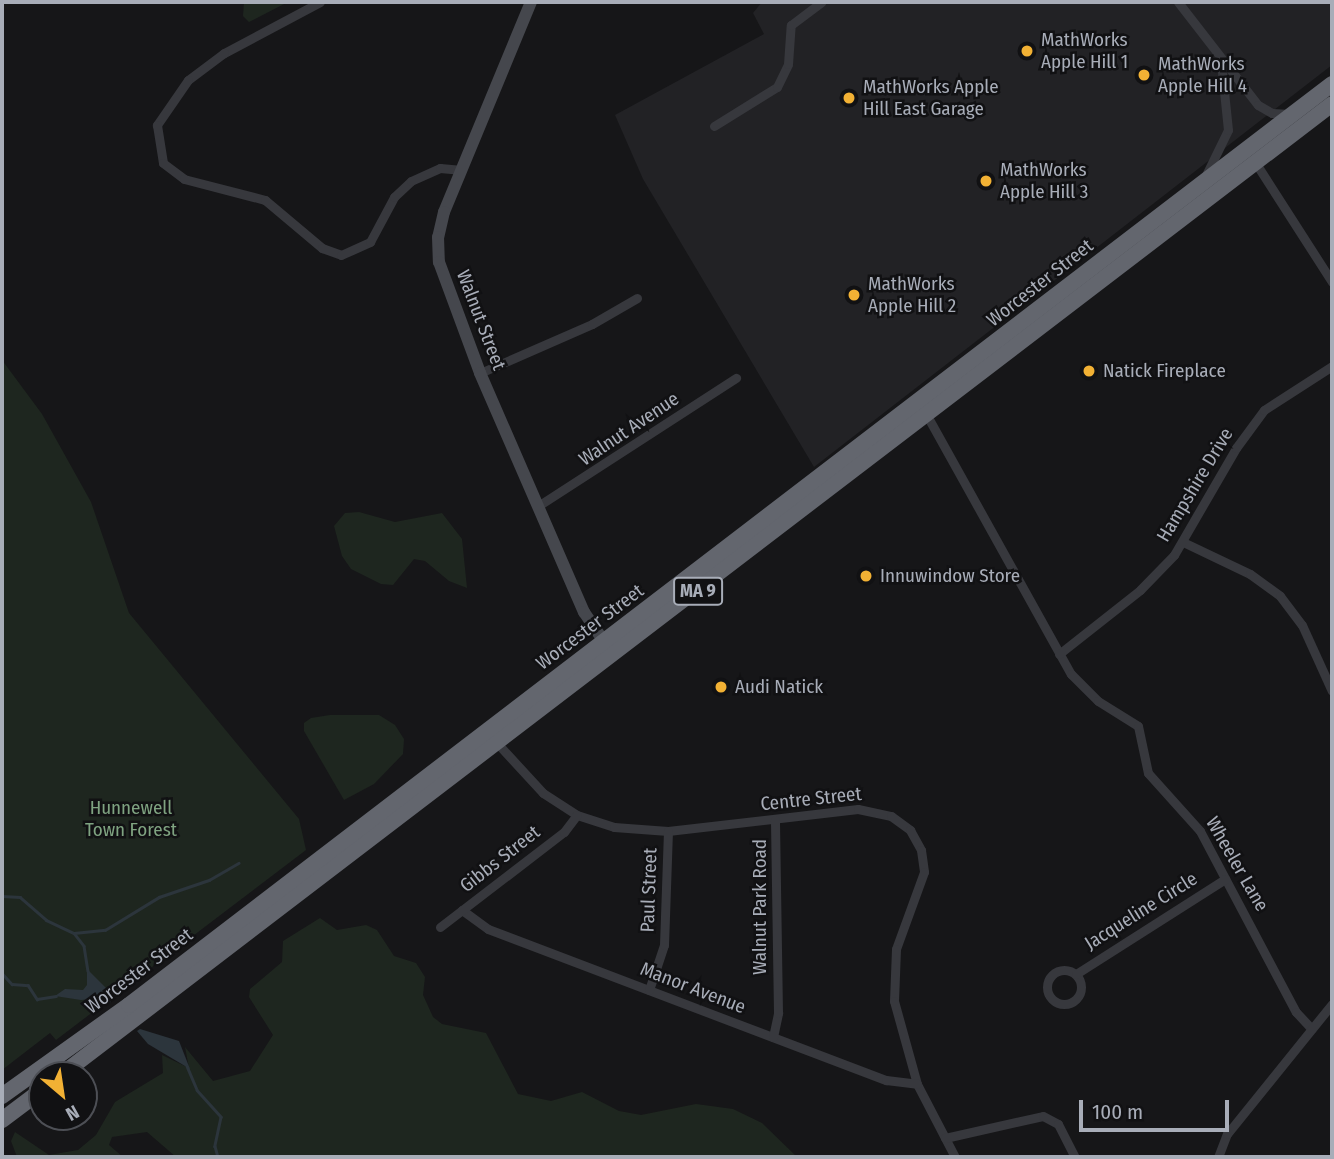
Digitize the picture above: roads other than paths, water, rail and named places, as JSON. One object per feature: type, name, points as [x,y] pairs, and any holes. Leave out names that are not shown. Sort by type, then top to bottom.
[{"type":"highway","name":"Worcester Street","points":[[2,1096],[129,1005],[1332,84]]},
{"type":"highway","name":"Worcester Street","points":[[79,1061],[498,743],[925,412],[1332,104]]},
{"type":"highway","points":[[2,1120],[28,1100]]},
{"type":"street","points":[[320,2],[224,52],[188,80],[157,125],[163,163],[184,179],[265,200],[322,248],[341,255],[370,242],[394,197],[411,181],[440,168],[462,170]]},
{"type":"street","name":"Walnut Street","points":[[531,2],[444,212],[438,250],[452,305],[480,373],[584,612],[604,642]]},
{"type":"street","points":[[713,126],[777,87],[788,64],[791,24],[821,2]]},
{"type":"street","points":[[1178,2],[1258,105],[1280,115],[1295,113]]},
{"type":"street","points":[[1191,192],[1218,158],[1228,130],[1219,57]]},
{"type":"street","points":[[1255,162],[1332,282]]},
{"type":"street","points":[[480,373],[592,324],[637,298]]},
{"type":"street","name":"Hampshire Drive","points":[[1059,654],[1140,590],[1184,542],[1254,422],[1286,392],[1332,366]]},
{"type":"street","name":"Walnut Avenue","points":[[538,506],[737,378]]},
{"type":"street","name":"Wheeler Lane","points":[[925,412],[1059,654],[1089,694],[1138,726],[1148,773],[1200,831],[1296,1012],[1312,1029]]},
{"type":"street","points":[[1184,542],[1250,573],[1280,596],[1302,625],[1332,691]]},
{"type":"street","name":"Centre Street","points":[[498,743],[536,788],[577,814],[614,827],[668,831],[871,810],[891,816],[916,840],[924,861],[923,882],[898,942],[892,975],[897,1015],[917,1084],[955,1157]]},
{"type":"street","name":"Gibbs Street","points":[[440,927],[564,832],[577,814]]},
{"type":"street","name":"Walnut Park Road","points":[[773,1037],[778,999],[775,820]]},
{"type":"street","name":"Paul Street","points":[[649,990],[664,945],[668,831]]},
{"type":"street","name":"Jacqueline Circle","points":[[1076,974],[1225,878]]},
{"type":"street","name":"Manor Avenue","points":[[462,910],[488,929],[895,1083],[917,1084]]},
{"type":"street","points":[[1218,1157],[1227,1134],[1332,1003]]},
{"type":"street","points":[[945,1138],[1043,1116],[1058,1124],[1075,1157]]},
{"type":"waterway","points":[[74,933],[105,930],[159,897],[209,880],[238,863]]},
{"type":"waterway","points":[[2,896],[20,897],[46,920],[74,933],[84,946],[88,971]]},
{"type":"waterway","points":[[2,973],[12,984],[28,985],[37,999],[56,996]]},
{"type":"waterway","points":[[187,1066],[197,1090],[221,1117],[215,1146],[218,1157]]},
{"type":"place","name":"MathWorks Apple Hill 1","points":[[1027,51]]},
{"type":"place","name":"MathWorks Apple Hill 4","points":[[1144,75]]},
{"type":"place","name":"MathWorks Apple Hill East Garage","points":[[849,98]]},
{"type":"place","name":"MathWorks Apple Hill 3","points":[[986,181]]},
{"type":"place","name":"MathWorks Apple Hill 2","points":[[854,295]]},
{"type":"place","name":"Natick Fireplace","points":[[1089,371]]},
{"type":"place","name":"Innuwindow Store","points":[[866,576]]},
{"type":"place","name":"Audi Natick","points":[[721,687]]},
{"type":"park label","name":"Hunnewell Town Forest","points":[[131,819]]}]
